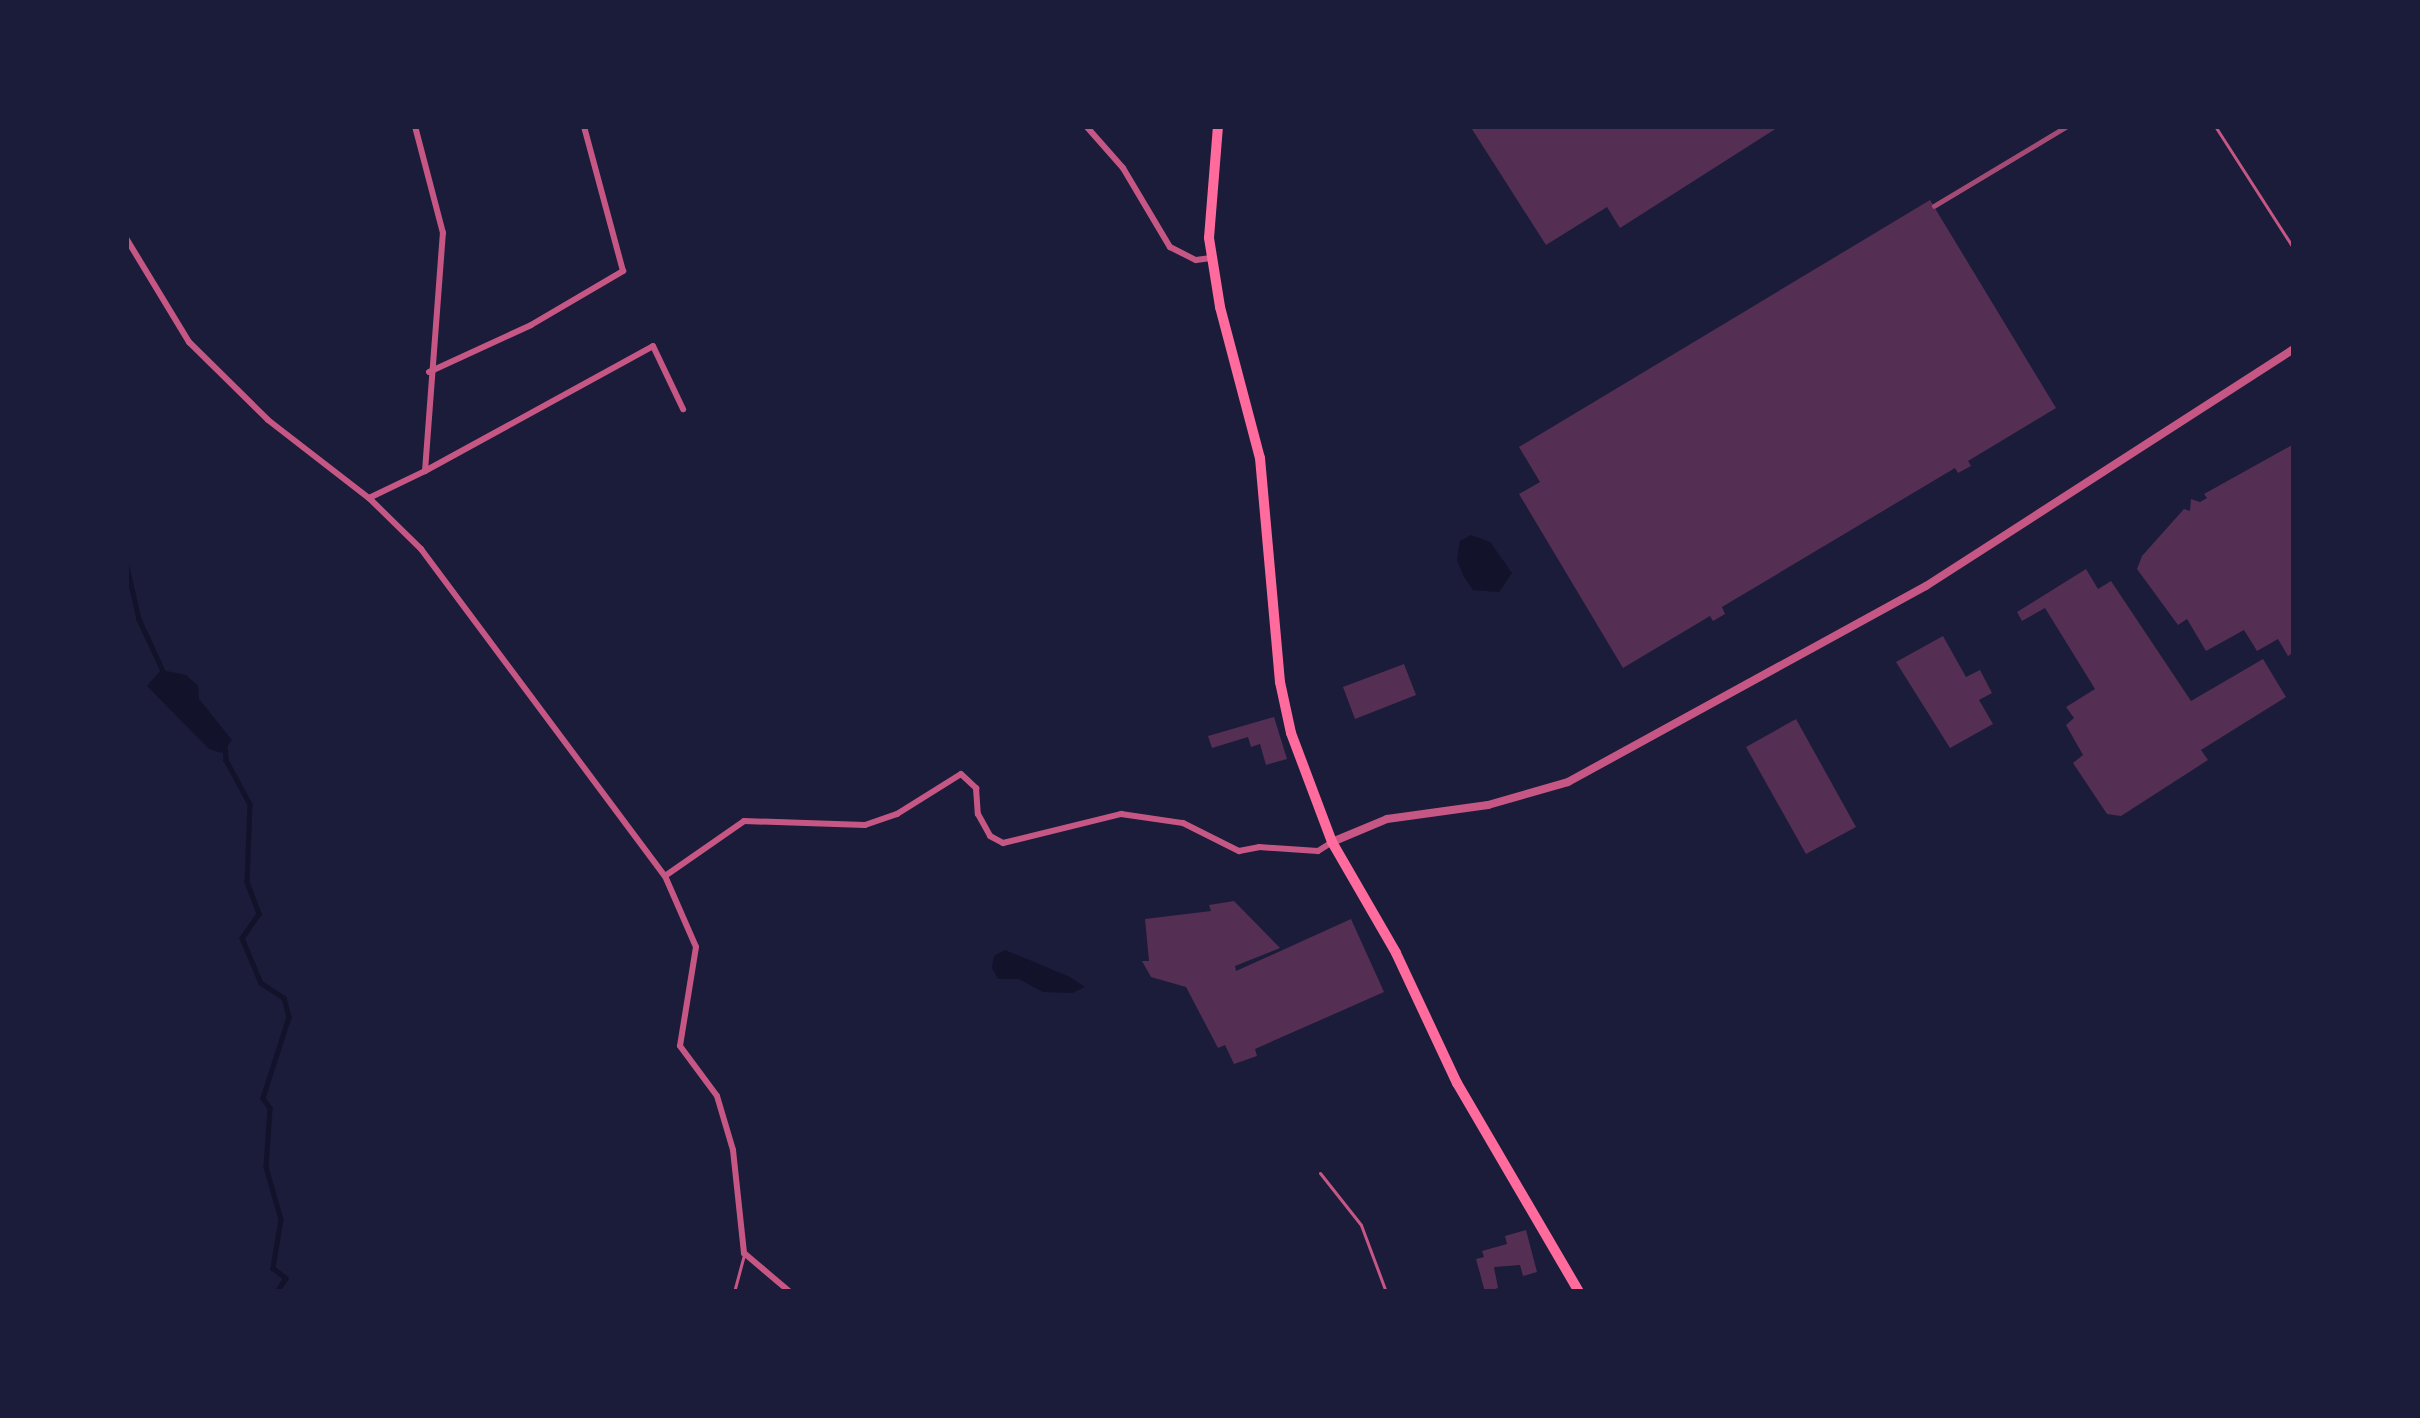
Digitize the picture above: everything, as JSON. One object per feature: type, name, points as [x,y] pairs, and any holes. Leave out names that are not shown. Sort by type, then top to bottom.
[{"type":"main road","points":[[1217,128],[1209,178],[1211,258],[1266,495],[1280,682],[1292,733],[1332,842],[1396,952],[1457,1083],[1579,1292]]},
{"type":"street","points":[[415,126],[436,191],[443,233],[424,471]]},
{"type":"street","points":[[429,372],[531,325],[623,271],[584,126]]},
{"type":"street","points":[[1086,126],[1123,168],[1170,248],[1196,260],[1211,258]]},
{"type":"street","points":[[126,238],[189,342],[282,433],[369,498],[421,549],[665,876],[696,947],[680,1046],[716,1096],[722,1114],[733,1150],[744,1252],[790,1292]]},
{"type":"street","points":[[369,498],[653,346],[683,409]]},
{"type":"street","points":[[665,876],[744,821],[865,825],[897,814],[961,774],[976,788],[978,814],[990,836],[1003,843],[1121,814],[1183,823],[1239,851],[1318,851],[1388,819],[1488,805],[1568,782],[1926,586],[2294,349]]},
{"type":"lane","points":[[2215,126],[2294,249]]},
{"type":"lane","points":[[1320,1173],[1360,1225],[1386,1292]]},
{"type":"lane","points":[[734,1292],[744,1252]]},
{"type":"shaded area","points":[[1471,535],[1490,542],[1512,573],[1499,592],[1473,590],[1464,577],[1457,560],[1460,541]]},
{"type":"shaded area","points":[[161,670],[186,675],[198,686],[199,699],[232,740],[222,753],[209,749],[147,686]]},
{"type":"shaded area","points":[[1005,950],[1085,987],[1072,993],[1043,992],[1019,979],[998,979],[992,968],[994,956]]},
{"type":"building","points":[[1470,126],[1780,126],[1620,228],[1607,207],[1546,245]]},
{"type":"building","points":[[1930,200],[2056,408],[1968,461],[1971,466],[1958,473],[1955,468],[1722,607],[1725,614],[1713,621],[1710,616],[1623,668],[1519,494],[1540,482],[1519,447]]},
{"type":"building","points":[[2294,444],[2294,652],[2288,656],[2278,639],[2257,651],[2244,630],[2206,651],[2187,619],[2178,625],[2137,569],[2142,556],[2184,509],[2190,511],[2191,499],[2200,502],[2207,498],[2204,494]]},
{"type":"building","points":[[2086,569],[2098,589],[2111,581],[2191,701],[2263,659],[2286,697],[2201,750],[2208,760],[2121,816],[2107,814],[2073,763],[2083,755],[2066,725],[2074,718],[2066,707],[2095,689],[2045,608],[2022,621],[2017,612]]},
{"type":"building","points":[[1943,636],[1966,677],[1980,670],[1992,693],[1979,700],[1993,724],[1950,748],[1896,662]]},
{"type":"building","points":[[1404,664],[1416,695],[1355,719],[1343,687]]},
{"type":"building","points":[[1274,717],[1287,759],[1266,765],[1260,744],[1251,747],[1248,737],[1212,748],[1208,736]]},
{"type":"building","points":[[1796,719],[1856,827],[1806,854],[1746,747]]},
{"type":"building","points":[[1234,901],[1280,948],[1235,966],[1236,971],[1351,919],[1384,992],[1255,1049],[1257,1056],[1234,1064],[1225,1045],[1218,1048],[1186,987],[1151,977],[1142,961],[1149,961],[1145,919],[1211,911],[1209,905]]},
{"type":"building","points":[[1526,1230],[1537,1272],[1523,1276],[1520,1265],[1494,1267],[1498,1288],[1485,1292],[1476,1259],[1484,1257],[1482,1251],[1507,1244],[1505,1236]]},
{"type":"waterway","points":[[126,562],[139,619],[164,673]]},
{"type":"waterway","points":[[225,746],[226,760],[250,804],[247,882],[259,914],[242,938],[261,983],[284,998],[289,1017],[263,1098],[270,1108],[266,1167],[281,1219],[273,1268],[286,1278],[277,1292]]},
{"type":"railway","points":[[1934,206],[2067,126]]}]
